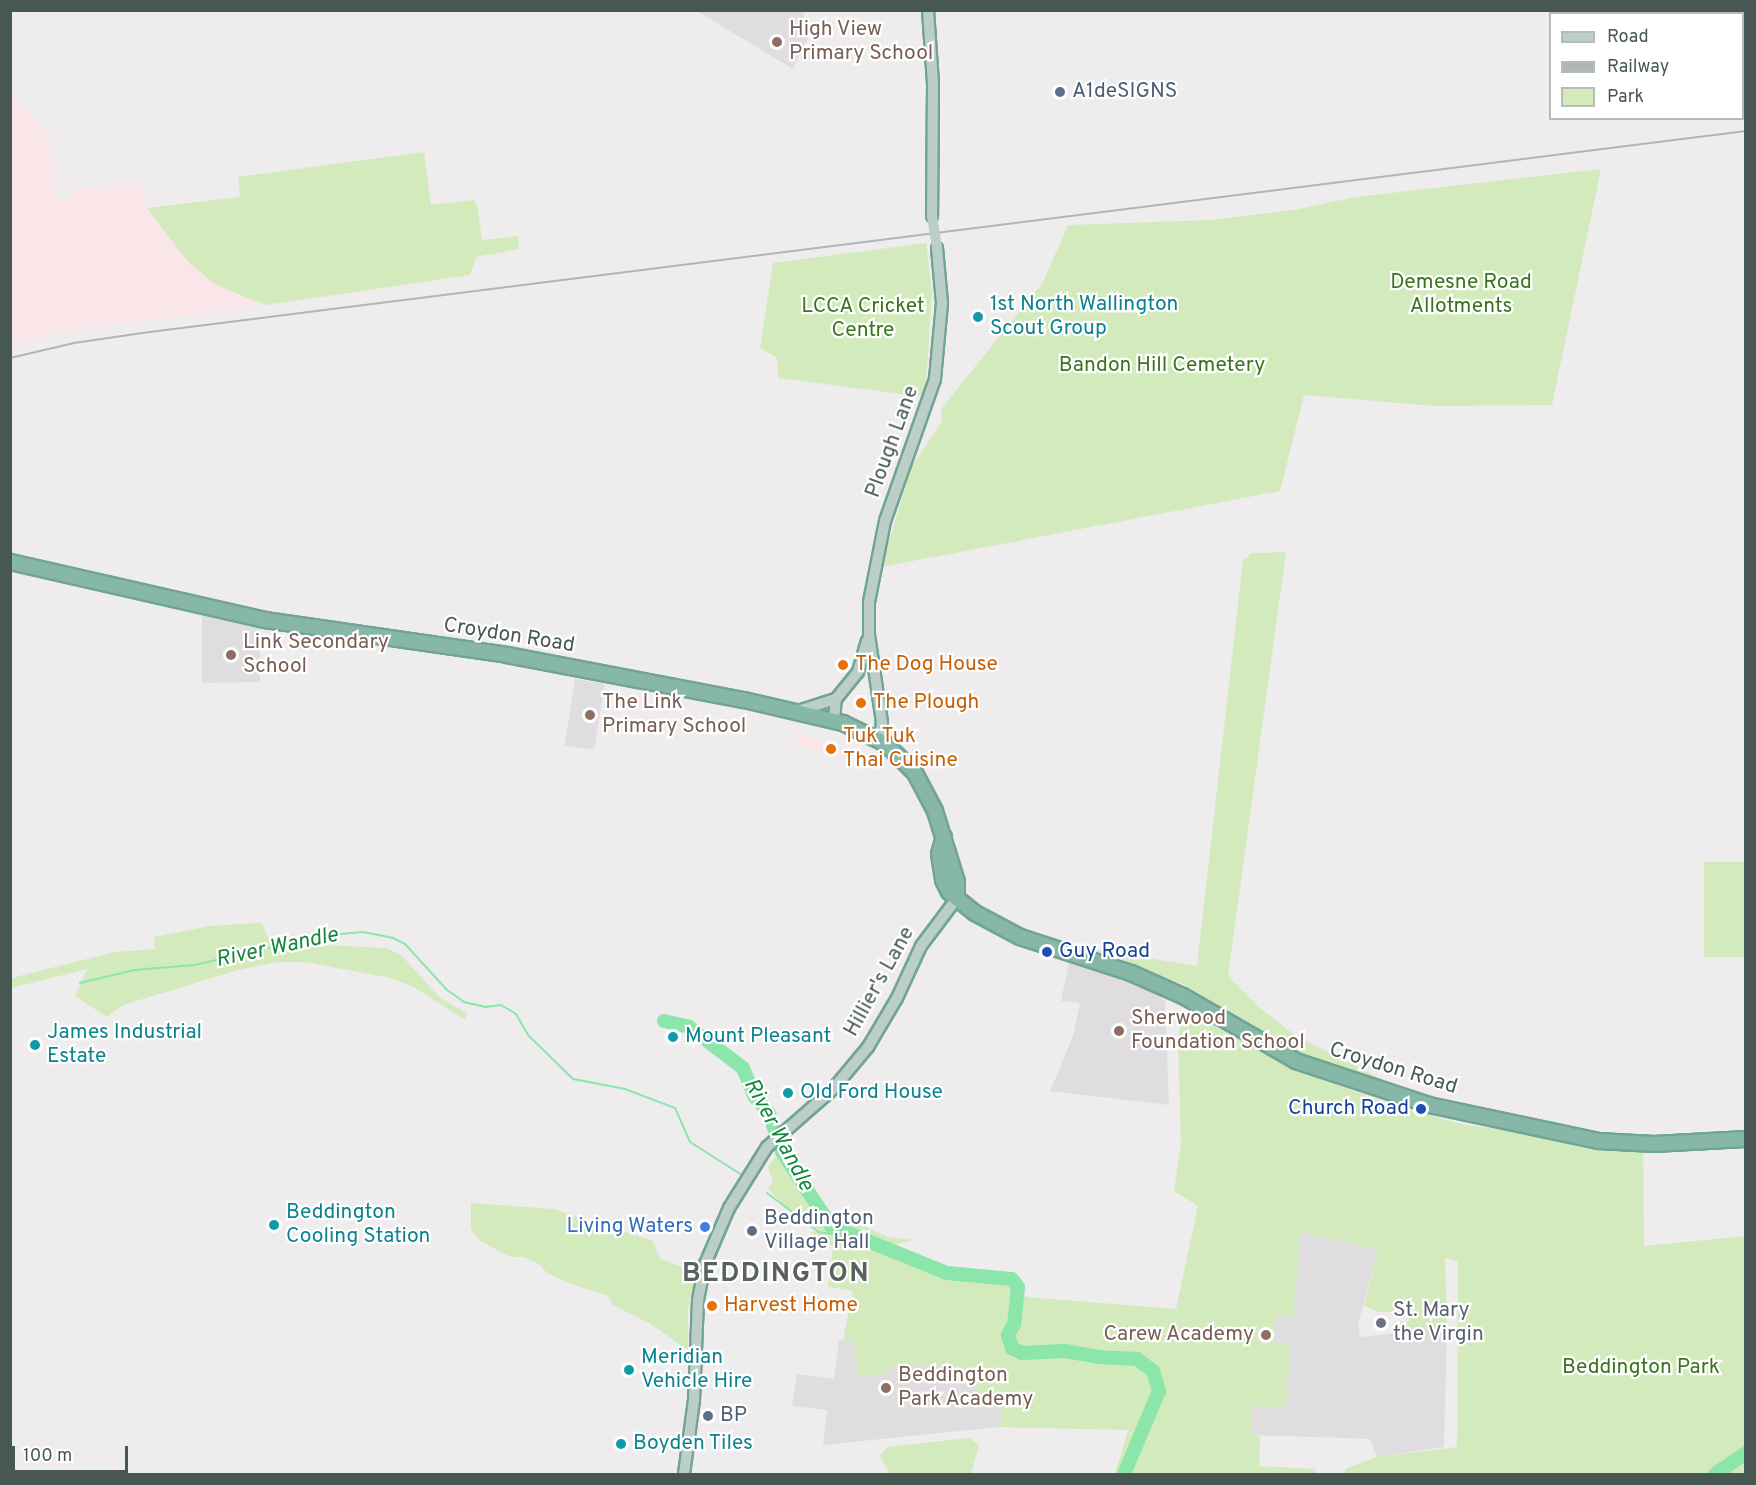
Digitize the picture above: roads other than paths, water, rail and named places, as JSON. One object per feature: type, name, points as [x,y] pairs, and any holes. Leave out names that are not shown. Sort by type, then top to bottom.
[{"type":"highway","name":"Croydon Road","points":[[10,562],[265,620],[485,651],[798,711],[834,720],[879,740],[915,773],[935,811],[944,837],[939,854],[940,870],[949,892],[975,913],[1020,937],[1131,973],[1183,996],[1296,1061],[1401,1097],[1599,1141],[1654,1144],[1746,1139]]},
{"type":"main road","name":"Plough Lane","points":[[879,740],[882,722],[869,635],[869,602],[880,540],[935,379],[942,303],[932,216],[933,75],[928,10]]},
{"type":"main road","points":[[798,711],[836,699],[858,672],[869,635]]},
{"type":"main road","points":[[858,672],[873,670]]},
{"type":"main road","points":[[834,720],[836,699]]},
{"type":"main road","name":"Hillier's Lane","points":[[684,1474],[694,1400],[700,1286],[708,1256],[742,1181],[770,1144],[833,1089],[868,1047],[897,998],[921,946],[957,898]]},
{"type":"waterway","name":"River Wandle","points":[[80,983],[134,970],[194,965],[329,935],[363,932],[393,938],[405,944],[447,990],[464,1002],[485,1007],[501,1005],[516,1014],[528,1035],[573,1079],[625,1089],[675,1108],[690,1142],[742,1175]]},
{"type":"waterway","name":"River Wandle","points":[[664,1021],[689,1027],[743,1068],[755,1097],[769,1113],[782,1152],[831,1226],[947,1273],[1012,1279],[1018,1287],[1014,1324],[1008,1335],[1012,1348],[1022,1353],[1065,1351],[1098,1357],[1137,1359],[1153,1371],[1159,1391],[1124,1474]]},
{"type":"waterway","name":"River Wandle","points":[[767,1193],[819,1232],[855,1238]]},
{"type":"waterway","name":"River Wandle","points":[[1715,1474],[1746,1453]]},
{"type":"railway","points":[[10,358],[74,343],[142,333],[1746,131]]},
{"type":"place","name":"High View Primary School","points":[[777,42]]},
{"type":"place","name":"A1deSIGNS","points":[[1060,92]]},
{"type":"place","name":"1st North Wallington Scout Group","points":[[978,317]]},
{"type":"place","name":"Link Secondary School","points":[[231,655]]},
{"type":"place","name":"The Dog House","points":[[843,665]]},
{"type":"place","name":"The Plough","points":[[861,703]]},
{"type":"place","name":"The Link Primary School","points":[[590,715]]},
{"type":"place","name":"Tuk Tuk Thai Cuisine","points":[[831,749]]},
{"type":"place","name":"Guy Road","points":[[1047,952]]},
{"type":"place","name":"Sherwood Foundation School","points":[[1119,1031]]},
{"type":"place","name":"Mount Pleasant","points":[[673,1037]]},
{"type":"place","name":"James Industrial Estate","points":[[35,1045]]},
{"type":"place","name":"Old Ford House","points":[[788,1093]]},
{"type":"place","name":"Church Road","points":[[1421,1109]]},
{"type":"place","name":"Beddington Cooling Station","points":[[274,1225]]},
{"type":"place","name":"Living Waters","points":[[705,1227]]},
{"type":"place","name":"Beddington Village Hall","points":[[752,1231]]},
{"type":"place","name":"Harvest Home","points":[[712,1306]]},
{"type":"place","name":"St. Mary the Virgin","points":[[1381,1323]]},
{"type":"place","name":"Carew Academy","points":[[1266,1335]]},
{"type":"place","name":"Meridian Vehicle Hire","points":[[629,1370]]},
{"type":"place","name":"Beddington Park Academy","points":[[886,1388]]},
{"type":"place","name":"BP","points":[[708,1416]]},
{"type":"place","name":"Boyden Tiles","points":[[621,1444]]},
{"type":"district","name":"BEDDINGTON","points":[[776,1275]]},
{"type":"park label","name":"Demesne Road Allotments","points":[[1461,295]]},
{"type":"park label","name":"LCCA Cricket Centre","points":[[863,319]]},
{"type":"park label","name":"Bandon Hill Cemetery","points":[[1162,366]]},
{"type":"park label","name":"Beddington Park","points":[[1641,1368]]}]
